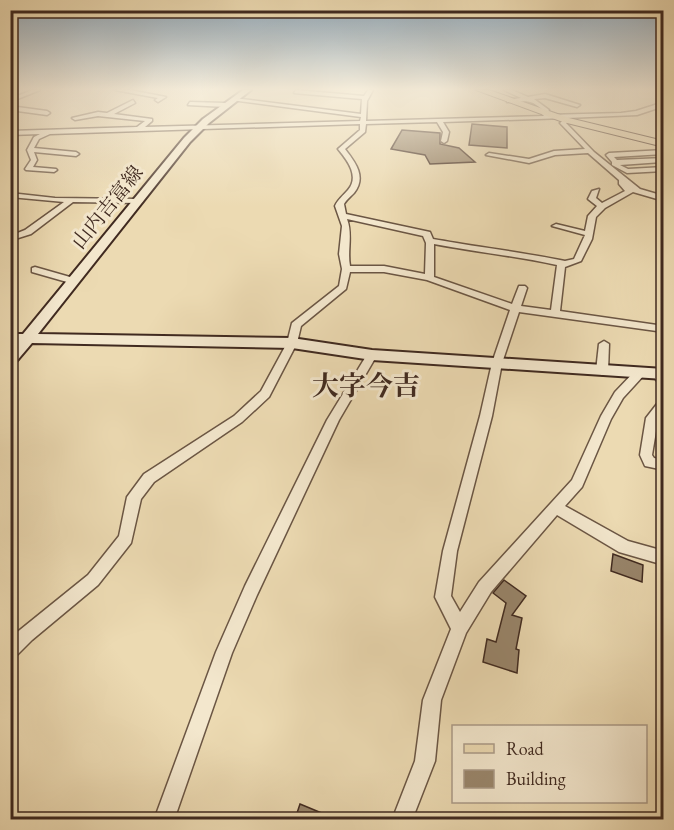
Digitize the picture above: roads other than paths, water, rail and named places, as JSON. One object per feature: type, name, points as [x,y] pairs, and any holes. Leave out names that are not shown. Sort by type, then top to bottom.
[{"type":"main road","name":"山内吉富線","points":[[10,360],[198,129]]},
{"type":"main road","points":[[603,129],[663,144]]},
{"type":"main road","points":[[10,338],[292,344],[372,355],[662,377]]},
{"type":"street","points":[[10,133],[177,129]]},
{"type":"street","points":[[10,650],[26,634],[93,580],[126,538],[134,497],[149,478],[238,420],[265,394],[292,344],[296,325],[343,287],[346,269],[343,254],[346,226],[341,215],[340,202],[353,188],[356,167],[341,148],[361,135],[362,129]]},
{"type":"street","points":[[444,129],[446,132],[444,141]]},
{"type":"street","points":[[569,129],[606,165],[625,175],[637,178],[663,177]]},
{"type":"street","points":[[50,132],[36,138],[30,150],[34,160],[28,169],[54,170]]},
{"type":"street","points":[[30,150],[76,154]]},
{"type":"street","points":[[489,155],[528,160],[554,153],[591,151]]},
{"type":"street","points":[[663,152],[609,155],[638,191],[663,199]]},
{"type":"street","points":[[652,153],[663,161]]},
{"type":"street","points":[[606,165],[663,161]]},
{"type":"street","points":[[625,175],[663,169]]},
{"type":"street","points":[[555,314],[561,265],[577,261],[589,234],[592,216],[602,206],[630,191],[623,183],[625,175]]},
{"type":"street","points":[[596,191],[591,199],[602,206]]},
{"type":"street","points":[[10,195],[72,200],[139,201]]},
{"type":"street","points":[[12,238],[28,232],[72,200]]},
{"type":"street","points":[[341,215],[423,231],[428,234],[430,242],[429,278]]},
{"type":"street","points":[[556,226],[589,234]]},
{"type":"street","points":[[430,242],[489,252],[515,253],[566,264]]},
{"type":"street","points":[[346,269],[384,269],[429,278],[515,308],[663,329]]},
{"type":"street","points":[[35,270],[74,281]]},
{"type":"street","points":[[460,628],[443,597],[448,563],[461,504],[486,416],[497,363],[522,288]]},
{"type":"street","points":[[602,371],[604,344]]},
{"type":"street","points":[[164,819],[224,652],[251,591],[333,420],[372,355]]},
{"type":"street","points":[[402,819],[425,761],[432,700],[460,628],[485,587],[577,483],[605,419],[619,395],[639,374]]},
{"type":"street","points":[[663,403],[652,418],[646,455],[650,462],[663,465]]},
{"type":"street","points":[[556,508],[624,547],[663,558]]},
{"type":"district","name":"大字今吉","points":[[366,386]]}]
